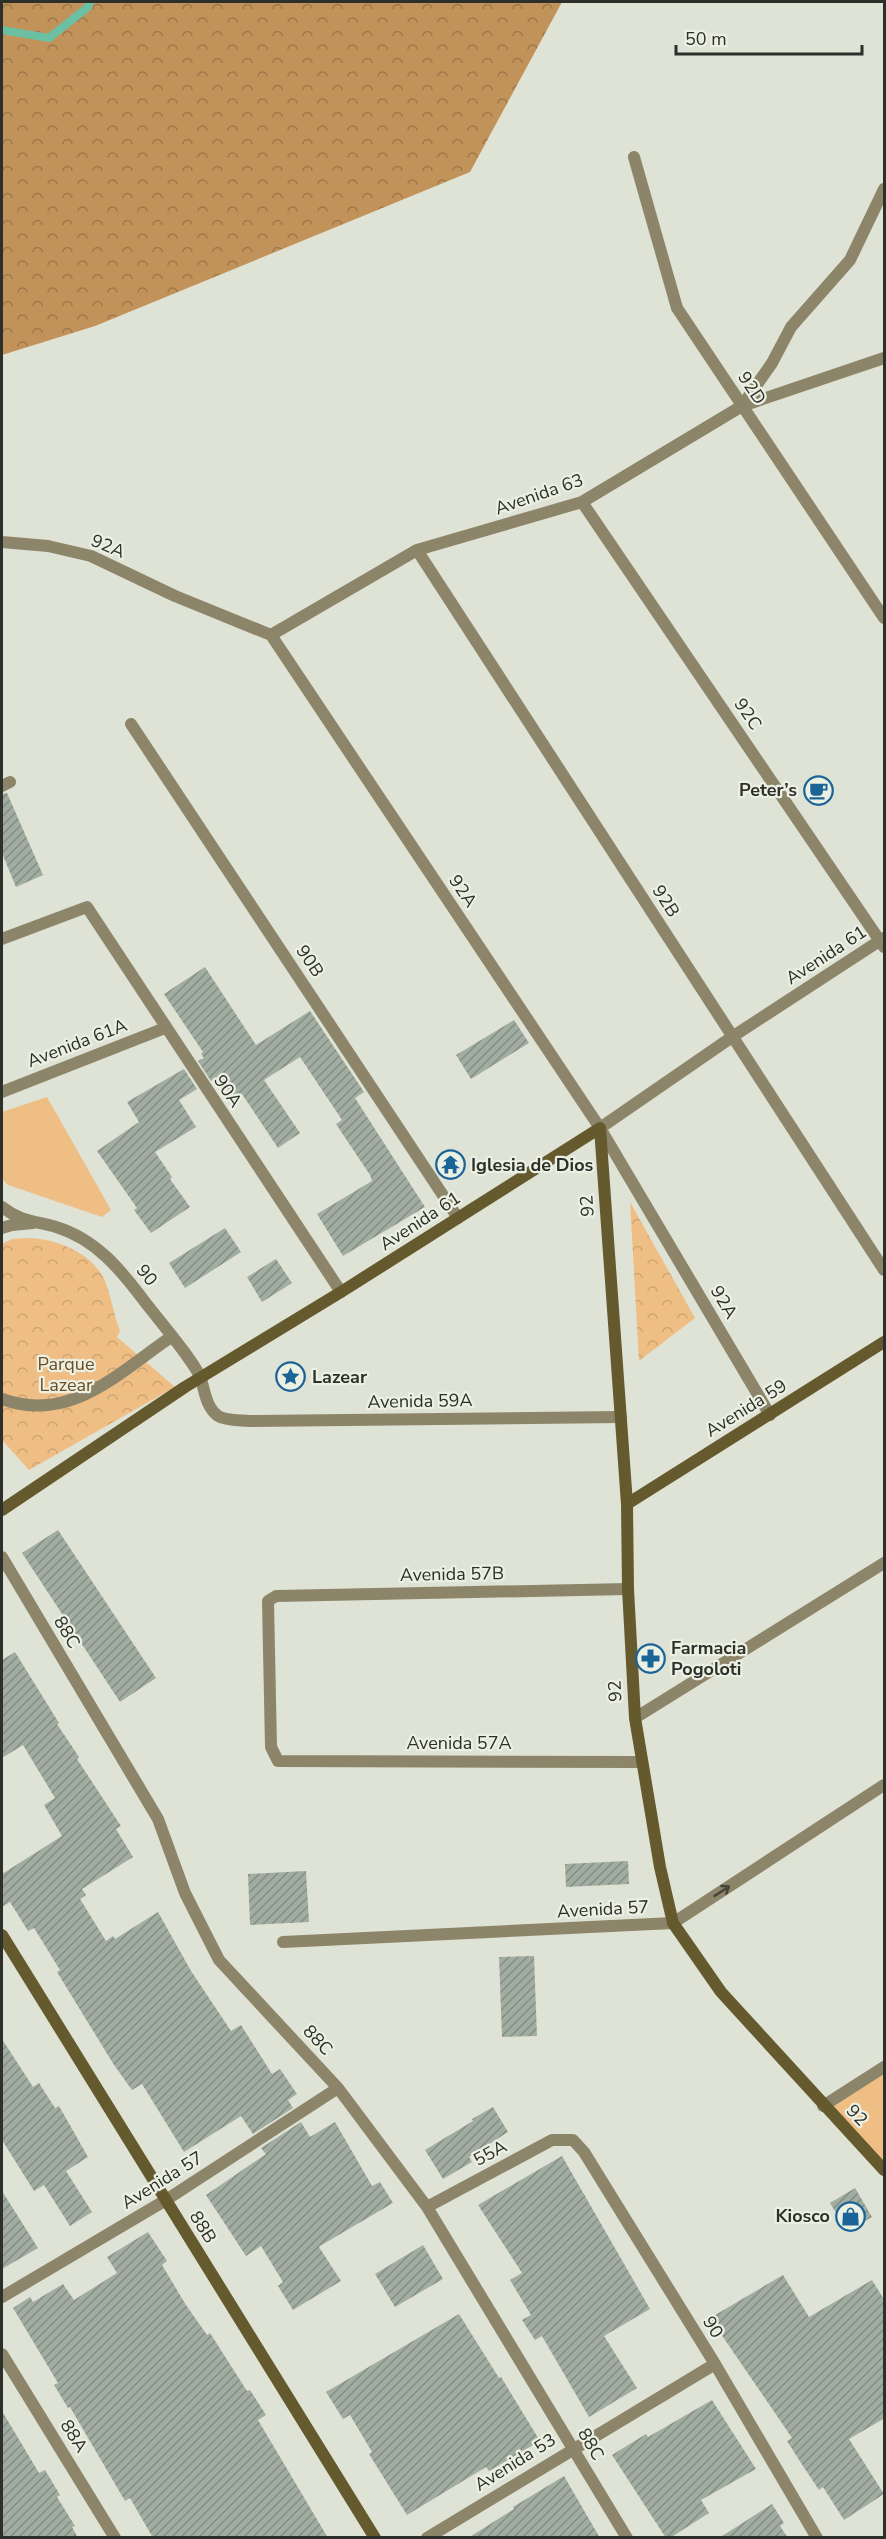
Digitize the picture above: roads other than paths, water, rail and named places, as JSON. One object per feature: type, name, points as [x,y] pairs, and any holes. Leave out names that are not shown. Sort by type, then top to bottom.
[{"type":"street","name":"92D","points":[[634,157],[677,308],[885,618]]},
{"type":"street","points":[[742,406],[772,363],[791,327],[850,260],[885,189]]},
{"type":"street","name":"Avenida 63","points":[[271,635],[417,550],[582,502],[742,406],[885,358]]},
{"type":"street","name":"92C","points":[[582,502],[883,942]]},
{"type":"street","name":"92A","points":[[2,542],[48,546],[91,556],[175,596],[271,635],[600,1128],[770,1415]]},
{"type":"street","name":"92B","points":[[417,550],[885,1270]]},
{"type":"street","name":"90B","points":[[131,724],[458,1218]]},
{"type":"street","name":"90A","points":[[2,939],[87,907],[341,1293]]},
{"type":"street","name":"Avenida 61","points":[[2,1510],[200,1377],[341,1293],[600,1128],[732,1036],[883,942]]},
{"type":"street","name":"Avenida 61A","points":[[2,1092],[165,1028]]},
{"type":"street","name":"92","points":[[600,1128],[627,1504],[628,1589],[635,1718],[641,1762],[673,1923],[721,1992],[823,2106],[885,2170]]},
{"type":"street","name":"90","points":[[2,1207],[9,1213],[33,1223],[56,1227],[84,1239],[117,1266],[200,1377],[206,1398],[220,1417]]},
{"type":"street","points":[[2,1228],[33,1223]]},
{"type":"street","points":[[2,1399],[38,1407],[58,1405],[80,1398],[99,1388],[171,1337]]},
{"type":"street","name":"Avenida 59","points":[[627,1504],[885,1342]]},
{"type":"street","name":"Avenida 59A","points":[[220,1417],[249,1421],[621,1417]]},
{"type":"street","name":"88C","points":[[2,1557],[158,1819],[185,1893],[219,1960],[338,2088],[427,2207],[627,2538]]},
{"type":"street","points":[[635,1718],[885,1563]]},
{"type":"street","name":"Avenida 57B","points":[[278,1761],[270,1747],[268,1601],[276,1596],[628,1589]]},
{"type":"street","name":"Avenida 57A","points":[[278,1761],[641,1762]]},
{"type":"street","name":"Avenida 57","points":[[283,1942],[673,1923],[885,1785]]},
{"type":"street","name":"88B","points":[[2,1935],[375,2538]]},
{"type":"street","points":[[823,2106],[885,2067]]},
{"type":"street","name":"Avenida 57","points":[[2,2297],[166,2200],[338,2088]]},
{"type":"street","name":"55A","points":[[427,2207],[552,2140],[573,2140]]},
{"type":"street","name":"90","points":[[573,2140],[584,2152],[714,2364],[817,2538]]},
{"type":"street","name":"88A","points":[[2,2354],[115,2538]]},
{"type":"street","name":"Avenida 53","points":[[427,2538],[714,2364]]},
{"type":"waterway","points":[[2,30],[49,38],[88,7],[90,2]]},
{"type":"place","name":"Peter’s","points":[[818,790]]},
{"type":"place","name":"Iglesia de Dios","points":[[450,1165]]},
{"type":"place","name":"Lazear","points":[[291,1377]]},
{"type":"place","name":"Farmacia Pogoloti","points":[[650,1658]]},
{"type":"place","name":"Kiosco","points":[[851,2216]]},
{"type":"park label","name":"Parque Lazear","points":[[66,1374]]}]
